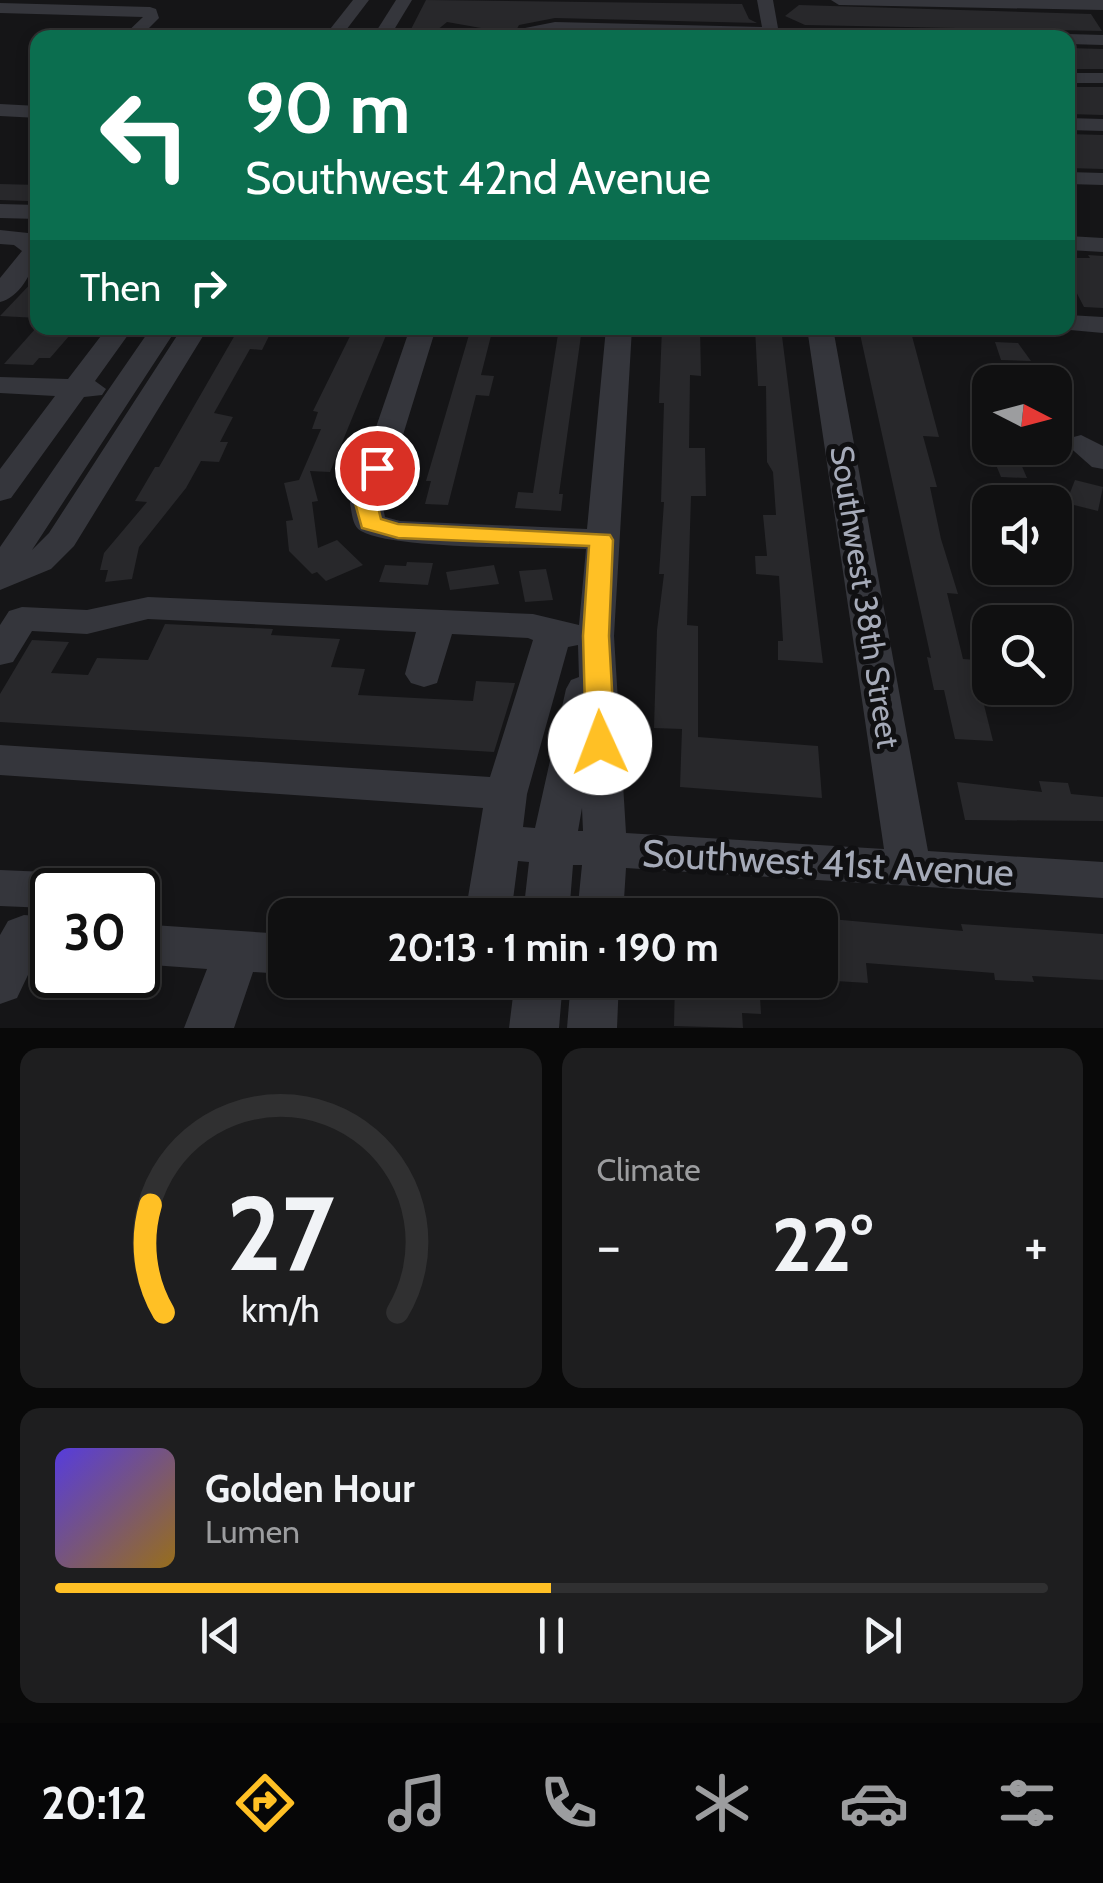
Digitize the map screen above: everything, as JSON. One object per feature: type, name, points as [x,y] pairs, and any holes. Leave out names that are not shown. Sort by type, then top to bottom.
[{"type":"street","points":[[337,30],[361,0]]},
{"type":"street","points":[[363,28],[374,0]]},
{"type":"street","points":[[385,30],[404,0]]},
{"type":"street","points":[[766,0],[771,30]]},
{"type":"street","points":[[839,0],[1103,5]]},
{"type":"street","points":[[0,8],[150,12],[151,18],[138,30]]},
{"type":"street","points":[[1075,39],[1103,40]]},
{"type":"street","points":[[1075,78],[1103,78]]},
{"type":"street","points":[[0,92],[30,92]]},
{"type":"street","points":[[0,102],[30,104]]},
{"type":"street","points":[[0,110],[30,112]]},
{"type":"street","points":[[1075,124],[1103,125]]},
{"type":"street","points":[[0,125],[30,126]]},
{"type":"street","points":[[1075,178],[1103,179]]},
{"type":"street","points":[[0,212],[30,212]]},
{"type":"street","points":[[0,237],[20,238],[30,246]]},
{"type":"street","points":[[1075,244],[1103,245]]},
{"type":"street","points":[[0,294],[30,256]]},
{"type":"street","points":[[1075,323],[1103,325]]},
{"type":"street","points":[[0,491],[115,335]]},
{"type":"street","points":[[0,572],[159,335]]},
{"type":"street","points":[[0,580],[39,562],[62,539],[190,335]]},
{"type":"street","points":[[420,335],[366,503],[370,524],[398,531],[601,540]]},
{"type":"street","points":[[601,898],[605,850],[596,636],[618,335]]},
{"type":"street","name":"Southwest 38th Street","points":[[821,335],[909,867]]},
{"type":"street","points":[[2,392],[116,399]]},
{"type":"street","points":[[0,653],[22,619],[87,622],[148,608],[532,626],[553,634],[596,636]]},
{"type":"street","points":[[424,674],[437,622]]},
{"type":"street","points":[[491,898],[506,794],[553,634]]},
{"type":"street","points":[[548,898],[553,847],[596,636]]},
{"type":"street","points":[[0,760],[506,794]]},
{"type":"street","name":"Southwest 41st Avenue","points":[[499,843],[1103,880]]},
{"type":"street","points":[[0,888],[30,889]]},
{"type":"street","points":[[0,983],[30,946]]},
{"type":"street","points":[[160,946],[268,953]]},
{"type":"street","points":[[210,1028],[237,951]]},
{"type":"street","points":[[534,1028],[538,998]]},
{"type":"street","points":[[592,1028],[594,998]]},
{"type":"building","points":[[426,0],[742,4],[749,19],[757,23],[555,18],[519,25],[516,30],[481,30],[447,22],[437,30],[411,30]]},
{"type":"building","points":[[799,5],[1091,14],[1102,31],[805,25],[785,16]]},
{"type":"building","points":[[1075,48],[1103,49],[1103,69],[1075,69]]},
{"type":"building","points":[[1075,87],[1103,87],[1103,115],[1075,114]]},
{"type":"building","points":[[1075,134],[1103,135],[1103,169],[1075,168]]},
{"type":"building","points":[[0,184],[30,185],[28,201],[0,200]]},
{"type":"building","points":[[1088,255],[1103,256],[1103,308],[1084,307],[1075,290],[1075,258],[1090,258]]},
{"type":"building","points":[[30,284],[30,318],[0,316]]},
{"type":"building","points":[[30,335],[70,335],[50,358],[39,358],[33,365],[4,364]]},
{"type":"building","points":[[235,335],[270,335],[262,350],[250,349],[214,413],[233,417],[220,442],[228,442],[219,462],[201,461],[186,488],[139,547],[132,579],[105,582],[108,570],[100,570],[104,553],[147,502],[135,501],[155,467],[159,467]]},
{"type":"building","points":[[351,335],[386,335],[330,472],[310,471],[318,501],[312,502],[318,548],[337,540],[363,565],[326,581],[317,572],[312,574],[289,551],[286,521],[293,520],[284,483],[299,480],[321,429],[312,429],[318,412],[313,411]]},
{"type":"building","points":[[469,335],[491,335],[481,375],[494,376],[489,396],[476,395],[448,505],[425,504],[431,481],[426,481]]},
{"type":"building","points":[[558,335],[581,335],[559,494],[563,494],[561,511],[515,508],[518,492],[533,493]]},
{"type":"building","points":[[662,335],[700,335],[701,376],[690,375],[689,448],[705,448],[706,496],[691,496],[687,625],[698,626],[698,737],[818,746],[822,798],[680,787],[682,729],[654,728],[657,630],[664,574],[659,574],[664,403],[659,403]]},
{"type":"building","points":[[755,335],[782,335],[823,663],[778,660],[778,641],[783,641],[779,576],[756,574],[755,556],[767,556],[763,515],[776,515],[773,472],[767,462],[766,386],[758,386]]},
{"type":"building","points":[[860,335],[912,336],[939,437],[923,436],[937,487],[930,487],[941,539],[958,594],[947,593],[963,659],[972,660],[972,705],[984,705],[993,741],[955,739],[944,690],[934,690],[927,657],[931,658]]},
{"type":"building","points":[[995,342],[1018,343],[1031,361],[1001,360]]},
{"type":"building","points":[[996,465],[1021,465],[1027,478],[1001,477]]},
{"type":"building","points":[[1075,480],[1103,487],[1098,511],[1072,504]]},
{"type":"building","points":[[407,562],[433,563],[428,585],[379,582],[385,565],[406,566]]},
{"type":"building","points":[[494,565],[499,584],[450,590],[446,572]]},
{"type":"building","points":[[546,569],[553,600],[525,602],[519,571]]},
{"type":"building","points":[[165,624],[273,629],[271,635],[340,639],[331,667],[365,669],[358,695],[473,701],[476,681],[515,683],[494,752],[0,722],[0,694],[32,640],[69,642],[51,673],[88,675],[97,658],[148,660]]},
{"type":"building","points":[[1039,781],[1068,783],[1071,794],[1103,797],[1103,821],[965,820],[957,782],[1042,792]]},
{"type":"building","points":[[838,920],[963,931],[961,924],[1103,934],[1103,980],[1032,976],[1034,982],[995,980],[994,973],[866,963],[868,983],[838,981]]},
{"type":"building","points":[[675,998],[760,998],[761,1014],[742,1013],[743,1028],[674,1026]]},
{"type":"route","points":[[377,468],[366,503],[370,524],[398,531],[601,540],[596,636],[600,743]]}]
